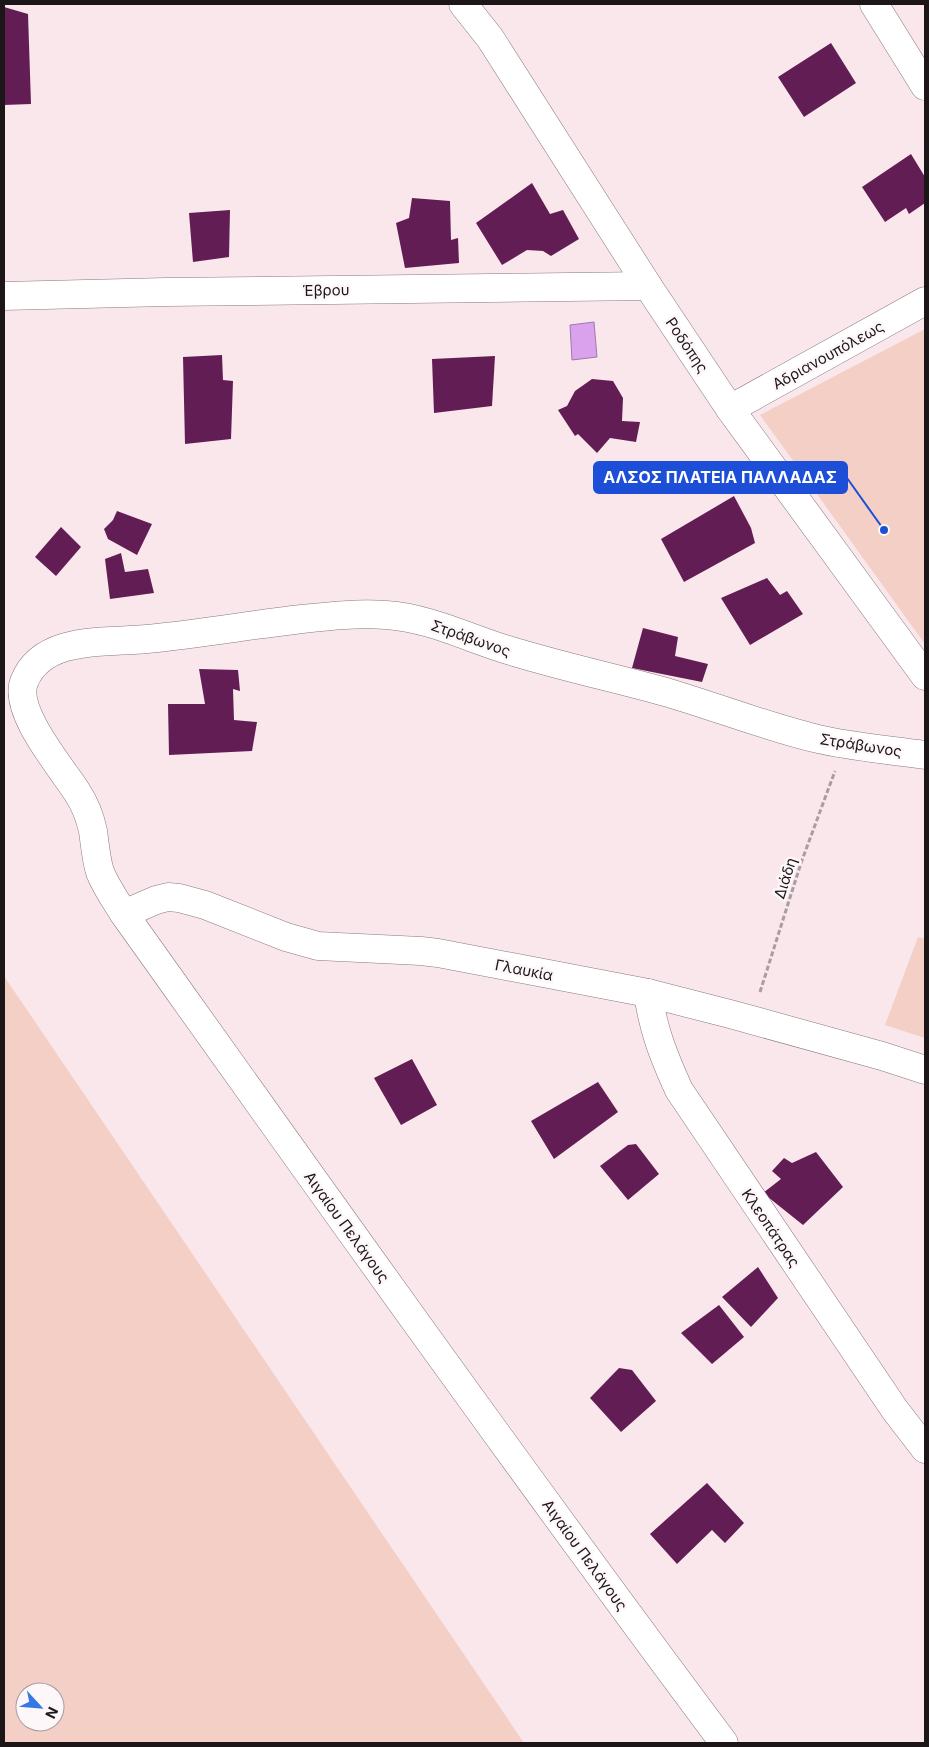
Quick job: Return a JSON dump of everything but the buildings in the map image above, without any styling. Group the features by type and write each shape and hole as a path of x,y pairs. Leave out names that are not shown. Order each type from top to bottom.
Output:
{"street":[{"name":"Ροδόπης","path":"463,4 490,38 648,286 730,409 925,676"},
{"path":"874,4 925,86"},
{"name":"Έβρου","path":"4,296 648,286"},
{"name":"Αδριανουπόλεως","path":"730,409 925,301"},
{"name":"Στράβωνος","path":"23,685 33,666 40,659 61,648 85,643 170,637 330,616 386,615 442,626 509,651 605,675 802,735 844,744 925,754"},
{"name":"Αιγαίου Πελάγους","path":"23,685 23,700 34,729 88,812 100,871 124,914 609,1589 724,1743"},
{"name":"Γλαυκία","path":"124,914 156,900 168,897 179,898 205,905 286,937 318,946 438,953 648,993 882,1056 925,1070"},
{"name":"Κλεοπάτρας","path":"648,993 656,1037 679,1090 895,1410 925,1448"}],"path":[{"name":"Διάδη","path":"751,1021 801,863 844,744"}],"shaded area":[{"path":"594,322 597,357 572,360 570,325"},
{"path":"925,329 925,644 760,415"},
{"path":"918,937 925,939 925,1038 885,1025"},
{"path":"4,976 524,1743 4,1743"}],"place":[{"name":"ΑΛΣΟΣ ΠΛΑΤΕΙΑ ΠΑΛΛΑΔΑΣ","path":"884,530"}]}
